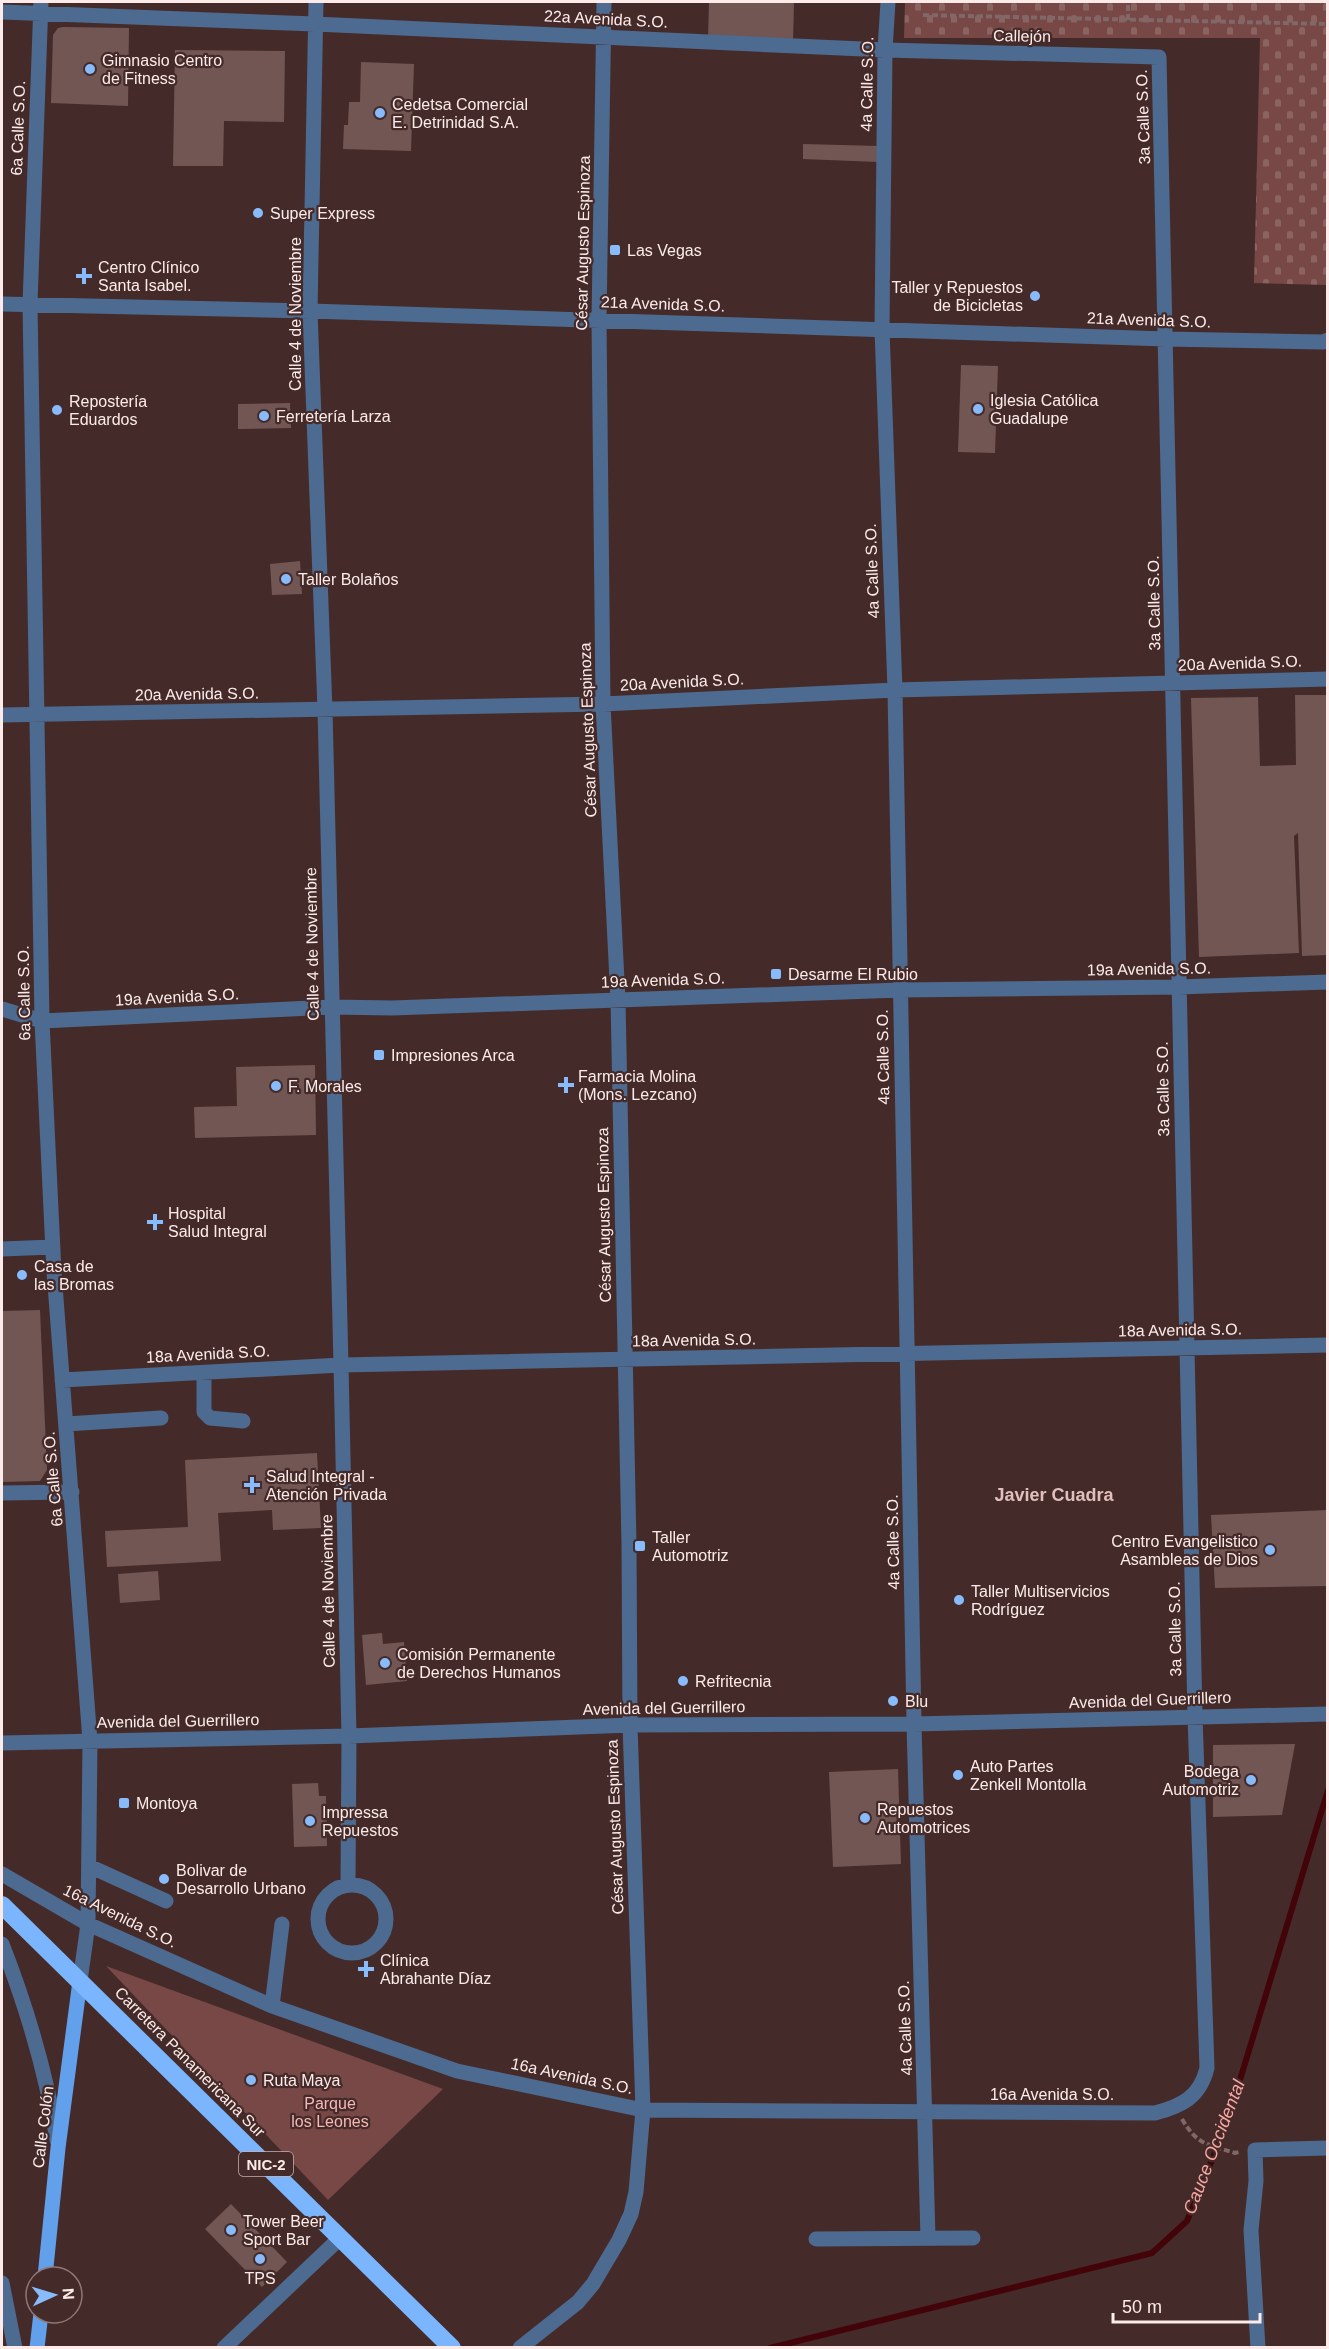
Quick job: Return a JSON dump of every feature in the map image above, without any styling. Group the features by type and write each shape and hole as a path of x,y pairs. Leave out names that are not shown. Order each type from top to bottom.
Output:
{"highway":[{"name":"Carretera Panamericana Sur","path":"2,1905 453,2348"}],"main road":[{"name":"Calle Colón","path":"46,2265 58,2148 80,1981"},
{"path":"37,2348 40,2325"}],"street":[{"name":"Calle 4 de Noviembre","path":"316,2 310,311 325,710 341,1365 349,1736 348,1885"},
{"name":"César Augusto Espinoza","path":"520,2348 578,2302 593,2284 619,2240 631,2214 636,2192 643,2110 630,1725 629,1545 618,1000 603,704 599,320 604,2"},
{"name":"4a Calle S.O.","path":"888,2 885,50 882,329 895,690 914,1724 928,2238"},
{"name":"22a Avenida S.O.","path":"2,12 40,7 315,24 885,50"},
{"name":"6a Calle S.O.","path":"40,7 30,304 42,1021 53,1247 90,1742 88,1924 80,1981"},
{"name":"Callejón","path":"885,50 1159,57"},
{"name":"3a Calle S.O.","path":"1159,57 1195,1716 1207,2067 1203,2084 1176,2108"},
{"name":"21a Avenida S.O.","path":"2,304 310,311 1166,339 1326,342"},
{"name":"20a Avenida S.O.","path":"2,715 603,704 895,690 1328,679"},
{"name":"19a Avenida S.O.","path":"2,1009 42,1021 332,1007 404,1008 900,990 1178,987 1328,982"},
{"path":"2,1249 53,1247"},
{"name":"18a Avenida S.O.","path":"62,1380 341,1365 1328,1345"},
{"path":"204,1373 204,1412 210,1418 243,1421"},
{"path":"66,1424 161,1418"},
{"path":"2,1493 72,1492"},
{"name":"Avenida del Guerrillero","path":"2,1743 349,1736 630,1725 914,1724 1328,1714"},
{"path":"89,1866 166,1900"},
{"name":"16a Avenida S.O.","path":"2,1874 88,1924 272,2006 458,2071 643,2110 1155,2113 1176,2108"},
{"path":"348,1885 370,1890 379,1897 387,1918 380,1940 372,1948 361,1953 339,1952 329,1946 318,1926 321,1904 337,1888 348,1885"},
{"path":"272,2006 282,1924"},
{"path":"2,1944 35,2037 52,2109 58,2148"},
{"path":"1258,2348 1251,2230 1256,2181 1255,2150 1328,2148"},
{"path":"224,2348 340,2238"},
{"path":"816,2239 973,2238"},
{"path":"2,2283 15,2348"}],"path":[{"path":"1128,2 1128,20"},
{"path":"923,15 1328,24"},
{"path":"1176,2108 1197,2141 1234,2153"}],"green space":[{"path":"905,2 1327,2 1327,285 1254,283 1260,38 904,38"},
{"name":"Parque los Leones","path":"106,1966 443,2089 328,2200"}],"building":[{"path":"709,2 794,2 793,42 708,39"},
{"name":"Gimnasio Centro de Fitness","path":"58,28 129,28 128,106 51,103 53,35"},
{"path":"175,50 285,51 284,122 224,121 223,166 173,166"},
{"name":"Cedetsa Comercial E. Detrinidad S.A.","path":"361,62 414,64 411,151 343,149 344,125 348,125 349,102 360,102"},
{"path":"803,144 879,146 878,162 803,159"},
{"name":"Iglesia Católica Guadalupe","path":"961,365 998,366 995,453 958,452"},
{"name":"Ferretería Larza","path":"290,403 291,428 238,429 238,404"},
{"name":"Taller Bolaños","path":"300,561 302,594 272,595 270,564"},
{"path":"1295,695 1328,695 1328,955 1302,956 1298,833 1294,836 1299,953 1199,957 1191,698 1258,697 1260,766 1296,765"},
{"name":"F. Morales","path":"315,1065 316,1135 195,1138 194,1107 237,1106 236,1067"},
{"path":"40,1310 47,1470 40,1481 2,1482 2,1311"},
{"name":"Salud Integral - Atención Privada","path":"317,1453 321,1528 273,1530 272,1510 218,1513 221,1561 107,1567 105,1531 188,1527 185,1460"},
{"name":"Centro Evangelistico Asambleas de Dios","path":"1328,1510 1328,1586 1215,1588 1211,1515"},
{"path":"158,1571 160,1600 120,1603 118,1574"},
{"name":"Comisión Permanente de Derechos Humanos","path":"382,1633 383,1644 404,1642 407,1681 366,1685 362,1635"},
{"name":"Bodega Automotriz","path":"1295,1744 1282,1815 1213,1817 1213,1745"},
{"name":"Repuestos Automotrices","path":"898,1769 901,1864 833,1867 829,1772"},
{"name":"Impressa Repuestos","path":"318,1783 319,1796 326,1796 327,1846 294,1847 292,1784"},
{"path":"231,2204 287,2262 262,2287 205,2229"}],"waterway":[{"name":"Cauce Occidental","path":"770,2348 1152,2253 1187,2221 1226,2126 1328,1790"}],"place":[{"name":"Gimnasio Centro de Fitness","path":"90,69"},
{"name":"Cedetsa Comercial E. Detrinidad S.A.","path":"380,113"},
{"name":"Super Express","path":"258,213"},
{"name":"Las Vegas","path":"615,250"},
{"name":"Centro Clínico Santa Isabel.","path":"84,276"},
{"name":"Taller y Repuestos de Bicicletas","path":"1035,296"},
{"name":"Iglesia Católica Guadalupe","path":"978,409"},
{"name":"Repostería Eduardos","path":"57,410"},
{"name":"Ferretería Larza","path":"264,416"},
{"name":"Taller Bolaños","path":"286,579"},
{"name":"Desarme El Rubio","path":"776,974"},
{"name":"Impresiones Arca","path":"379,1055"},
{"name":"Farmacia Molina (Mons. Lezcano)","path":"566,1085"},
{"name":"F. Morales","path":"276,1086"},
{"name":"Hospital Salud Integral","path":"155,1222"},
{"name":"Casa de las Bromas","path":"22,1275"},
{"name":"Salud Integral - Atención Privada","path":"252,1485"},
{"name":"Taller Automotriz","path":"640,1546"},
{"name":"Centro Evangelistico Asambleas de Dios","path":"1270,1550"},
{"name":"Taller Multiservicios Rodríguez","path":"959,1600"},
{"name":"Comisión Permanente de Derechos Humanos","path":"385,1663"},
{"name":"Refritecnia","path":"683,1681"},
{"name":"Blu","path":"893,1701"},
{"name":"Auto Partes Zenkell Montolla","path":"958,1775"},
{"name":"Bodega Automotriz","path":"1251,1780"},
{"name":"Montoya","path":"124,1803"},
{"name":"Repuestos Automotrices","path":"865,1818"},
{"name":"Impressa Repuestos","path":"310,1821"},
{"name":"Bolivar de Desarrollo Urbano","path":"164,1879"},
{"name":"Clínica Abrahante Díaz","path":"366,1969"},
{"name":"Ruta Maya","path":"251,2080"},
{"name":"Tower Beer Sport Bar","path":"231,2230"},
{"name":"TPS","path":"260,2259"}],"district":[{"name":"Javier Cuadra","path":"1054,1495"}]}
